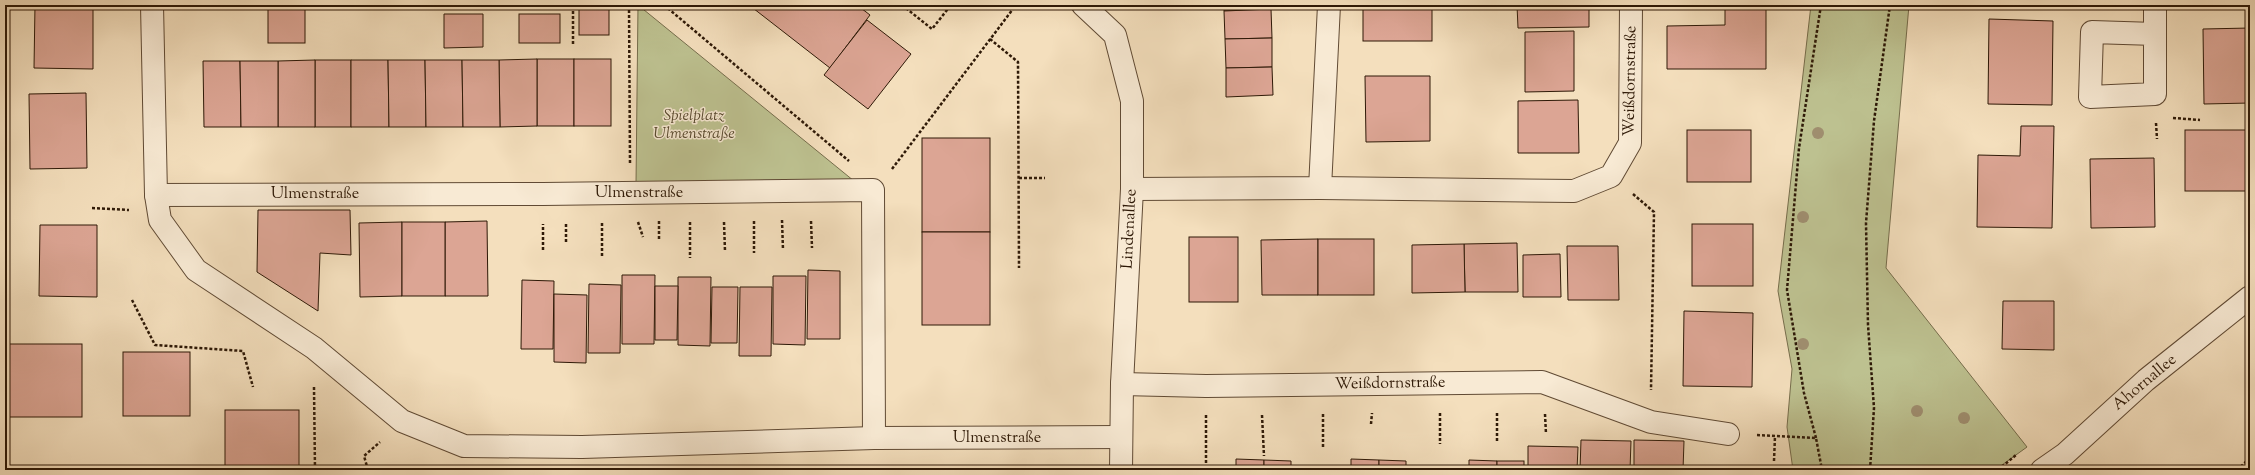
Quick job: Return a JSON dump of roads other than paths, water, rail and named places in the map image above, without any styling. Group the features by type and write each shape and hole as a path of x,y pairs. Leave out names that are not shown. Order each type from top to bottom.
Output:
{"street":[{"name":"Ulmenstraße","path":"152,5 157,203 160,220 196,270 314,348 402,421 464,446 582,447 874,438 1121,437"},
{"name":"Lindenallee","path":"1082,5 1115,35 1132,101 1132,189 1122,384 1121,470"},
{"path":"1132,189 1320,188 1329,5"},
{"name":"Weißdornstraße","path":"1320,188 1574,191 1611,176 1630,143 1631,5"},
{"path":"2155,5 2155,34"},
{"name":"Ulmenstraße","path":"157,203 630,193 873,190 874,438"},
{"name":"Ahornallee","path":"2042,470 2065,454 2146,380 2250,297"},
{"name":"Weißdornstraße","path":"1122,384 1206,386 1542,382 1652,422 1728,434"}],"park label":[{"name":"Spielplatz Ulmenstraße","path":"694,125"}]}
